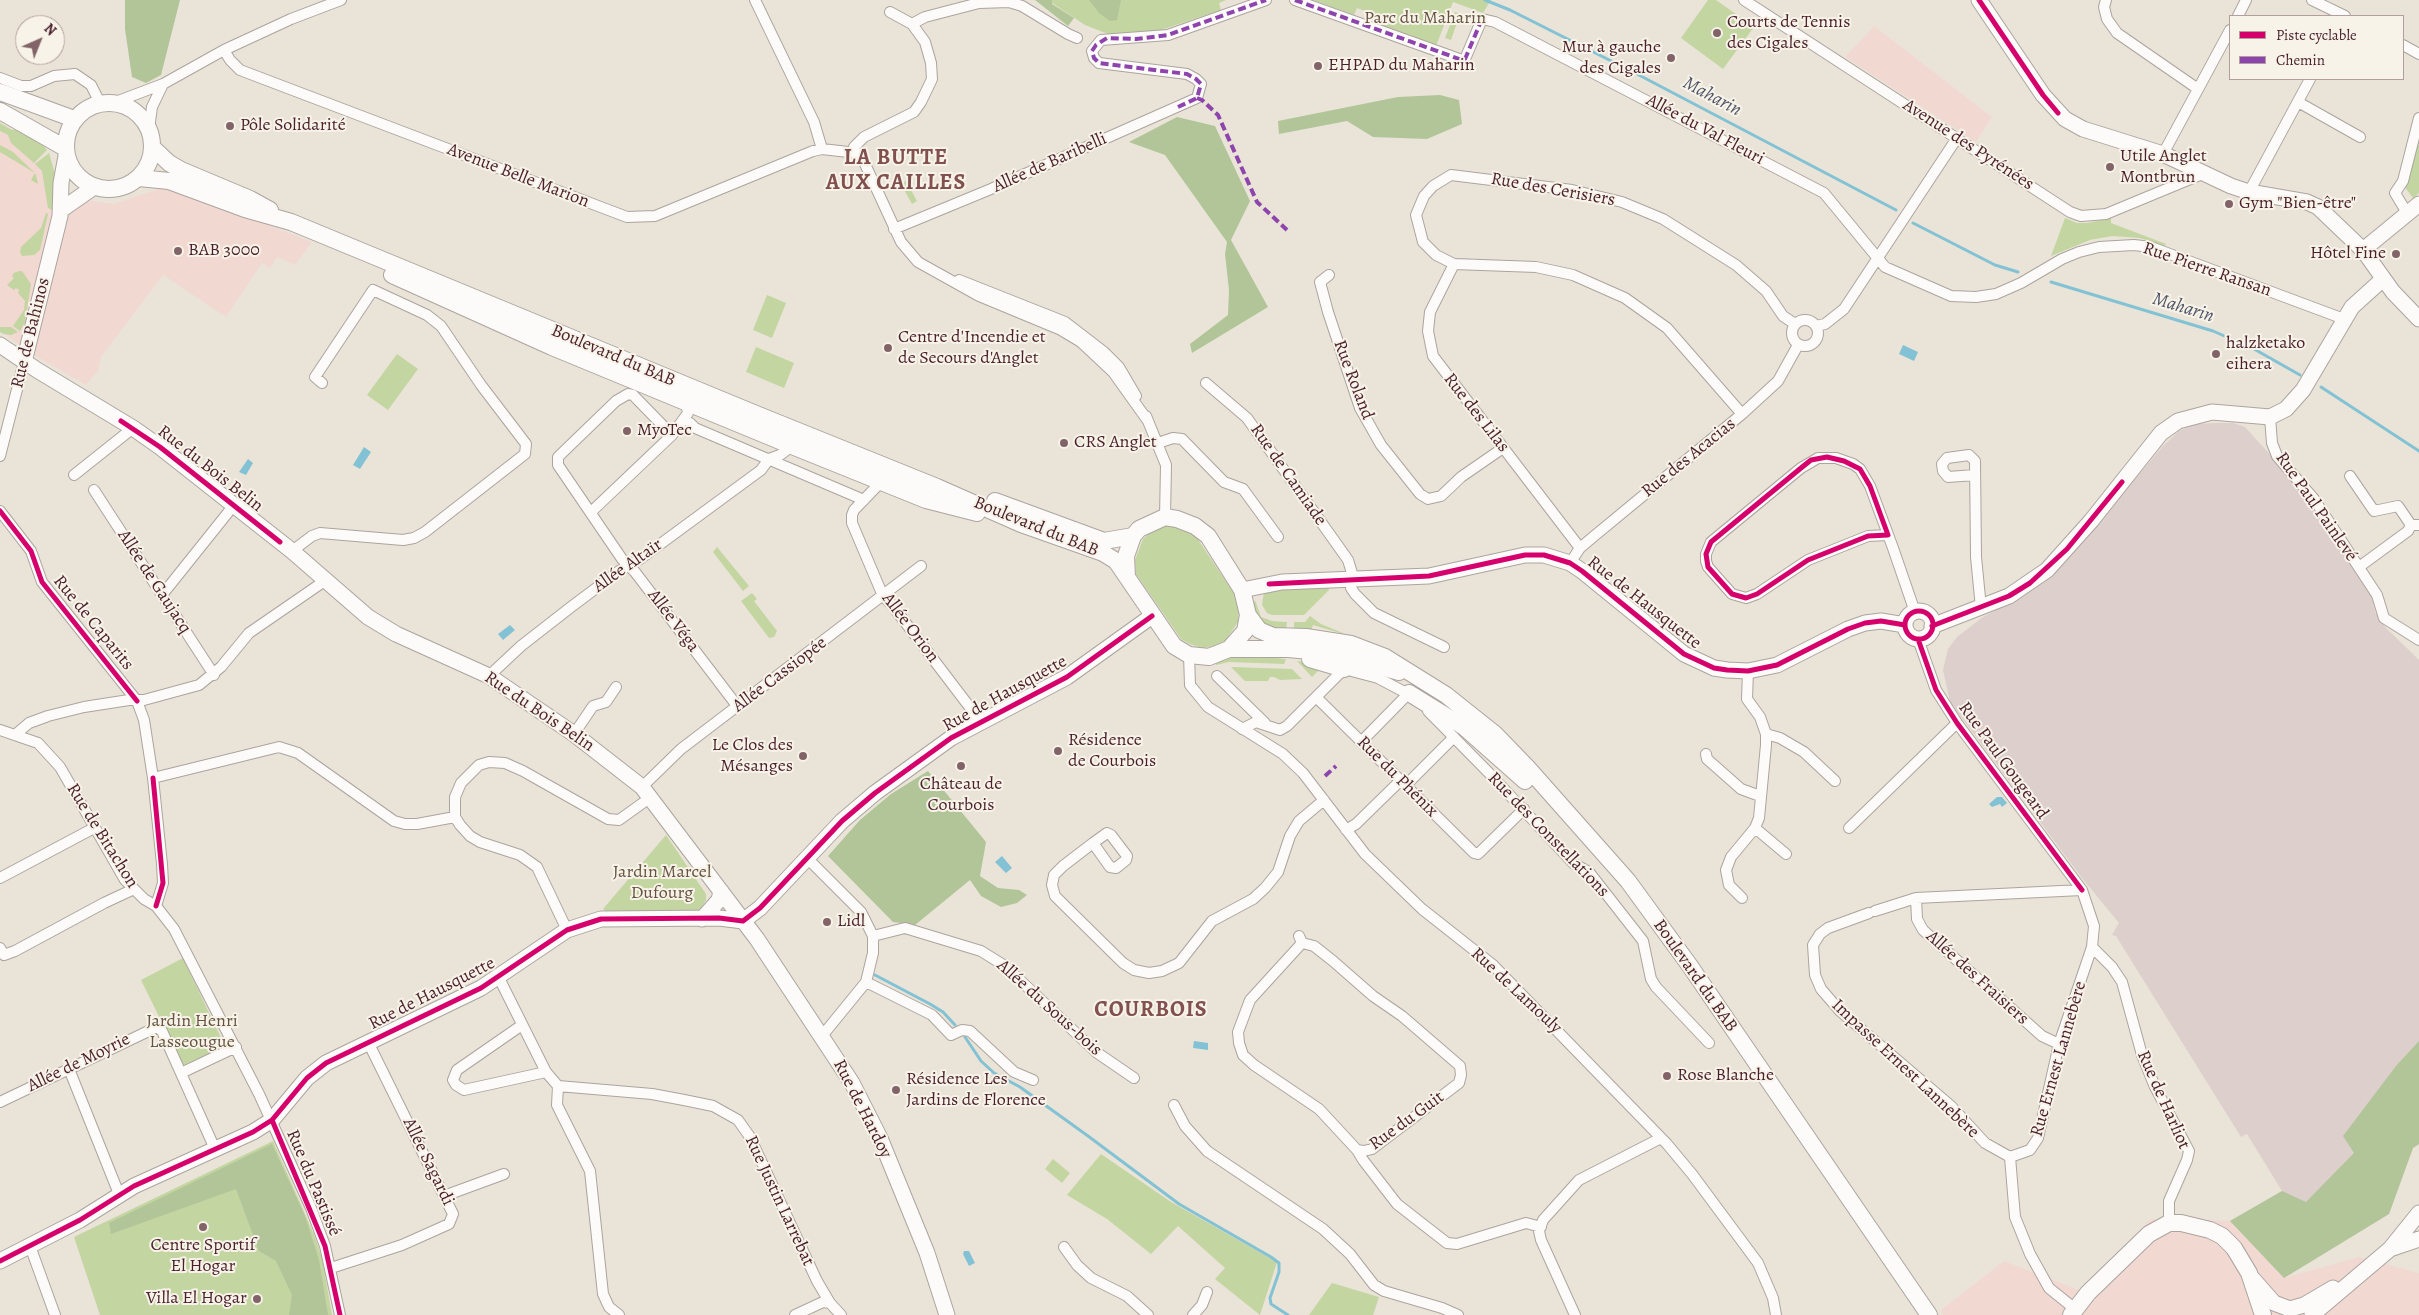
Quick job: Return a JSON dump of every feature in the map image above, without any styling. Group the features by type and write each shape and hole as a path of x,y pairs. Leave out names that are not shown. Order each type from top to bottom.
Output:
{"main road":[{"path":"0,92 74,119"},
{"path":"107,103 135,111 149,129 152,147 149,164 139,178 120,188 107,190 94,187 76,175 65,152 67,133 74,119 90,106 107,103"},
{"path":"0,111 65,152"},
{"name":"Boulevard du BAB","path":"152,147 168,163 250,199 291,222 937,487 1021,524 1103,553 1116,561 1127,577"},
{"name":"Boulevard du BAB","path":"139,178 170,181 245,209 291,222"},
{"path":"353,248 398,278 544,344 769,437 926,500 1021,524"},
{"name":"Boulevard du BAB","path":"937,487 972,492 1104,541 1132,536"},
{"path":"1165,517 1177,519 1195,526 1208,536 1242,590 1248,615 1246,631 1229,649 1209,657 1190,655 1174,646 1127,577 1126,556 1132,536 1139,529 1165,517"},
{"name":"Boulevard du BAB","path":"1248,615 1259,630 1273,636 1306,636 1351,644 1385,657 1446,695 1495,734 1527,767 1628,881 1690,966 1929,1315"},
{"path":"1275,648 1344,669"},
{"name":"Boulevard du BAB","path":"1229,649 1275,648 1332,653 1416,677"},
{"path":"1409,693 1440,710 1492,750 1523,778 1603,867 1628,881"},
{"path":"2073,1312 2088,1293 2150,1234 2169,1223 2196,1226 2222,1236 2234,1248 2249,1273 2263,1315"}],"street":[{"path":"0,78 21,86 31,86 54,76 75,74 91,85 107,103 163,84 224,50 291,19 341,0"},
{"path":"755,0 814,122 822,149 852,152 860,156 901,242 918,262 979,296 1061,330 1081,342 1113,372 1148,421 1166,464 1165,517"},
{"name":"Allée de Baribelli","path":"894,229 1197,98 1201,90 1200,84 1196,79 1187,74 1099,63 1094,58 1092,51 1096,45 1107,38 1136,39 1168,36 1266,0"},
{"name":"Allée du Val Fleuri","path":"1295,0 1462,60 1465,58 1482,19 1504,26 1824,193 1878,258"},
{"name":"Avenue des Pyrénées","path":"1744,0 2070,212 2081,216 2106,214 2205,173"},
{"path":"1979,0 2043,95 2065,119 2083,129 2163,154 2249,192 2307,202 2318,207 2363,250 2383,278 2419,319"},
{"path":"2106,0 2104,7 2107,19 2117,33 2198,89"},
{"path":"2238,15 2246,0"},
{"path":"2312,0 2342,15"},
{"path":"912,24 925,18 979,3 1009,2 1029,10 1077,38"},
{"path":"852,152 854,147 864,137 914,112 932,79 931,63 925,42 912,24 890,12"},
{"path":"2163,154 2229,32"},
{"path":"2404,46 2419,54"},
{"name":"Avenue Belle Marion","path":"224,50 230,60 240,70 627,217 655,216 822,149"},
{"path":"2249,192 2309,80"},
{"path":"149,129 152,107 163,84"},
{"path":"2298,102 2360,137"},
{"path":"2363,250 2413,209 2395,193 2403,181 2419,118"},
{"path":"1816,326 1824,324 1844,309 1957,138"},
{"name":"Rue de Bahinos","path":"0,456 61,210 65,152"},
{"name":"Rue des Cerisiers","path":"1454,264 1436,256 1423,242 1416,216 1424,196 1433,186 1451,175 1572,190 1622,202 1663,219 1695,237 1736,265 1766,291 1783,316 1795,324"},
{"path":"61,210 94,187"},
{"name":"Rue Pierre Ransan","path":"1878,258 1885,267 1940,292 1951,296 1976,297 1996,294 2013,287 2080,252 2117,246 2151,247 2344,319"},
{"path":"1454,264 1536,267 1573,275 1625,298 1667,328 1742,414"},
{"name":"Rue des Lilas","path":"1454,264 1430,312 1430,346 1432,356 1580,548"},
{"name":"Rue Roland","path":"1329,275 1320,282 1360,408 1381,446 1420,494 1428,499 1441,496 1461,477 1503,448"},
{"path":"1932,626 1927,615 1915,612 1908,617 1905,625 1907,633 1918,639 1926,636 1932,626 2009,596 2047,570 2085,528 2162,433 2178,421 2212,412 2270,417 2286,409 2303,390 2344,319 2363,294 2383,278"},
{"path":"292,551 312,536 320,533 403,540 414,538 426,532 525,454 526,444 481,385 441,326 427,314 373,290 315,377 322,383"},
{"path":"1809,320 1816,326 1818,335 1815,342 1807,347 1798,345 1792,335 1795,324 1809,320"},
{"name":"Rue du Bois Belin","path":"0,345 24,362 133,428 292,551 368,617 396,634 489,676 574,734 646,792 743,921"},
{"name":"Rue des Acacias","path":"1570,563 1580,548 1742,414 1778,381 1798,345"},
{"name":"Rue de Camiade","path":"1206,383 1248,418 1348,560 1352,578 1351,588 1374,613 1444,647"},
{"name":"Allée Véga","path":"672,435 633,395 628,394 618,399 558,457 558,465 629,566 738,707"},
{"path":"590,509 672,435 688,412 686,402"},
{"path":"672,435 679,433 690,423 711,412"},
{"name":"Rue Paul Painlevé","path":"2270,417 2272,443 2277,456 2314,499 2378,595 2384,618 2419,640"},
{"path":"690,423 696,428 864,500"},
{"path":"74,475 133,428"},
{"path":"769,437 770,460"},
{"path":"1158,443 1173,438 1182,439 1224,482 1243,489 1278,537"},
{"name":"Allée Altaïr","path":"489,676 521,646 619,570 629,566 761,470 770,460 792,446"},
{"path":"1888,535 1868,536 1808,560 1757,594 1746,598 1732,594 1708,567 1706,561 1708,548 1716,536 1801,468 1818,458 1844,461 1860,469 1870,486 1888,535 1915,612"},
{"path":"1975,475 1980,608"},
{"path":"2350,476 2374,511 2398,506 2415,525 2359,567"},
{"name":"Allée Orion","path":"881,482 852,515 852,523 883,596 981,722"},
{"name":"Allée de Gaujacq","path":"94,490 214,675"},
{"path":"162,596 234,505"},
{"name":"Rue de Caparits","path":"0,511 31,551 42,582 137,701 144,720 153,778 162,883 156,906"},
{"name":"Rue de Hausquette","path":"1242,590 1282,582 1429,576 1526,555 1544,555 1570,563 1684,654 1714,668 1748,671 1777,665 1848,629 1865,623 1886,622 1905,625"},
{"name":"Allée Cassiopée","path":"454,817 455,798 461,782 479,765 490,762 505,763 523,771 608,819 619,820 628,816 681,749 922,566"},
{"path":"16,734 29,723 48,716 84,707 129,700 137,701 199,685 214,675 249,633 326,580"},
{"name":"Rue de Hausquette","path":"0,1261 80,1220 119,1194 253,1132 272,1120 307,1078 326,1063 499,978 567,930 601,919 702,918 743,921 760,908 862,802 924,756 981,722 1067,677 1152,616"},
{"name":"Rue Paul Gougeard","path":"1918,639 1936,690 1957,723 2082,890"},
{"name":"Rue de Lamouly","path":"1190,655 1190,685 1208,707 1283,754 1315,786 1365,854 1422,909 1493,965 1519,989 1661,1138 1692,1174 1758,1264 1773,1298 1776,1315"},
{"path":"1217,676 1265,723 1273,729 1280,730 1344,669"},
{"name":"Rue des Constellations","path":"1344,669 1378,678 1409,693 1524,809 1573,863 1589,872 1639,935 1646,949 1653,983 1709,1043"},
{"path":"1742,898 1729,885 1726,870 1730,857 1755,828 1759,818 1766,734 1760,717 1747,699 1748,671"},
{"path":"574,734 593,706 606,702 616,687"},
{"path":"1361,742 1409,693"},
{"name":"Rue du Phénix","path":"1316,697 1474,853 1478,854 1524,809"},
{"path":"1242,729 1256,722 1265,723"},
{"path":"1849,828 1957,723"},
{"name":"Rue de Bitachon","path":"0,730 38,743 60,767 116,866 134,890 156,906 174,929 272,1120"},
{"path":"1766,734 1780,738 1804,752 1835,781"},
{"path":"1346,830 1356,824 1454,737"},
{"path":"153,778 279,747 298,753 394,821 405,824 417,824 454,817 470,836 480,842 520,855 537,866 567,930"},
{"path":"1706,754 1707,759 1741,789 1760,796"},
{"path":"1093,843 1054,875 1052,885 1055,896 1123,964 1134,970 1149,973 1162,971 1179,963 1212,921 1253,899 1265,888 1278,872 1290,836 1299,820 1324,800"},
{"path":"0,878 94,828"},
{"path":"1755,828 1786,854"},
{"path":"807,858 861,912 873,936 873,953 866,982 822,1036"},
{"path":"0,948 4,955 15,951 104,903 134,890"},
{"path":"1916,898 2082,890"},
{"name":"Rue Ernest Lannebère","path":"2010,1157 2030,1150 2038,1138 2059,1044 2092,947 2095,935 2093,920 2082,890"},
{"path":"702,918 718,900 721,892"},
{"name":"Impasse Ernest Lannebère","path":"1916,898 1828,928 1820,934 1813,945 1816,974 1821,989 1840,1011 1951,1106 1985,1143 2010,1157"},
{"name":"Allée des Fraisiers","path":"1916,898 1917,919 1923,930 2042,1036 2059,1044"},
{"name":"Rue de Hardoy","path":"743,921 852,1083 880,1138 928,1252 947,1315"},
{"name":"Allée du Sous-bois","path":"873,936 905,928 981,951 1005,966 1096,1052 1134,1078"},
{"name":"Rue du Guit","path":"1301,939 1314,946 1373,996 1402,1016 1460,1066 1462,1075 1459,1083 1372,1149 1357,1150 1319,1109 1254,1065 1244,1055 1239,1044 1238,1032 1250,1000 1301,939"},
{"name":"Rue de Harliot","path":"2092,947 2112,967 2122,982 2142,1055 2155,1086 2189,1151 2169,1201 2169,1223"},
{"path":"499,978 546,1072 558,1086 557,1104 590,1171 603,1294 609,1307 619,1315"},
{"path":"866,982 932,1015 951,1035 962,1030 970,1030 1014,1072 1033,1080"},
{"path":"522,1025 457,1070 453,1080 456,1085 464,1090 546,1072"},
{"name":"Allée de Moyrie","path":"0,1102 155,1027 159,1028 181,1073"},
{"name":"Allée Sagardi","path":"331,1268 402,1246 449,1224 453,1214 368,1042"},
{"path":"215,1149 181,1073 236,1047"},
{"path":"69,1069 119,1194"},
{"name":"Rue Justin Larrebat","path":"558,1086 652,1094 713,1106 738,1120 750,1137 817,1281 830,1303 841,1315"},
{"path":"1174,1105 1185,1126 1207,1151 1323,1229 1350,1254 1374,1285 1384,1291 1442,1308 1458,1315"},
{"name":"Rue du Pastissé","path":"272,1120 311,1208 331,1268 340,1315"},
{"path":"1575,1315 1541,1240 1539,1231 1543,1220 1579,1180 1661,1138"},
{"path":"1357,1150 1397,1204 1447,1243 1457,1244 1526,1223 1541,1227"},
{"path":"2010,1157 2015,1217 2030,1254 2049,1288 2073,1312"},
{"path":"444,1196 504,1174"},
{"path":"2312,1315 2322,1309 2366,1268 2390,1249 2419,1213"},
{"path":"2390,1249 2419,1238"},
{"path":"30,1246 55,1315"},
{"path":"1064,1247 1077,1265 1091,1278 1127,1296 1148,1315"},
{"path":"2249,1273 2264,1294 2274,1303 2290,1309 2304,1305 2366,1268"},
{"path":"1193,1315 1202,1305 1207,1292"},
{"path":"795,1315 823,1302 830,1303"}],"shaded area":[{"path":"1874,26 1992,117 1976,142 1845,57"},
{"path":"0,126 26,142 50,187 84,200 113,204 168,186 312,242 295,265 277,257 270,268 262,263 226,317 163,275 101,357 98,371 86,385 39,358 0,331"},
{"path":"2233,423 2245,427 2313,502 2372,597 2375,612 2386,628 2419,660 2419,1144 2413,1148 2389,1214 2284,1278 2230,1221 2282,1191 2247,1134 2241,1137 2116,936 2112,935 2119,923 2082,878 1950,702 1943,670 1948,649 1957,637 1983,617 2021,597 2056,572 2163,446 2179,431 2195,424"},
{"path":"2151,1219 2230,1221 2284,1278 2359,1257 2419,1273 2419,1315 1943,1315 1941,1310 2004,1261 2079,1290"}],"green space":[{"path":"125,0 180,0 161,75 146,83 132,77 125,29"},
{"path":"1035,0 1052,0 1052,4 1074,18 1068,26"},
{"path":"1052,0 1226,0 1219,3 1221,10 1155,32 1130,35 1108,34 1085,25 1052,3"},
{"path":"1089,0 1121,0 1117,20 1110,21 1099,13"},
{"name":"Parc du Maharin","path":"1313,0 1491,0 1483,13 1453,2 1436,46 1379,25 1381,17 1357,8 1354,15"},
{"name":"Courts de Tennis des Cigales","path":"1708,0 1716,0 1754,27 1723,69 1681,38"},
{"path":"1455,12 1460,14 1451,40 1445,38"},
{"path":"1440,95 1459,100 1462,124 1427,139 1373,137 1347,121 1279,134 1278,121 1398,97"},
{"path":"1177,117 1215,126 1250,201 1231,240 1268,307 1192,353 1190,344 1228,315 1229,290 1225,254 1227,242 1165,155 1129,142"},
{"path":"0,123 12,130 18,129 43,145 47,150 34,163 11,143 8,135 0,131"},
{"path":"2419,133 2419,193 2413,198 2404,186"},
{"path":"0,145 13,152 34,173 0,152"},
{"path":"49,153 55,174 55,201 52,210 48,208 42,171 35,164"},
{"path":"35,173 36,175 38,184 31,180"},
{"path":"906,181 917,201 912,204 901,184"},
{"path":"46,213 48,214 40,250 34,255 22,256 20,252 21,247 41,228"},
{"path":"2065,218 2077,223 2087,223 2111,218 2111,223 2166,244 2165,246 2140,238 2112,236 2090,240 2051,256"},
{"path":"22,271 31,284 25,322 20,331 13,326 24,310 25,301 18,293 19,290 16,288 14,290 7,285 14,278 12,276 14,273"},
{"path":"767,295 786,303 772,338 753,330"},
{"path":"0,327 11,327 18,332 11,335 4,334 0,332"},
{"path":"756,347 794,363 784,388 746,372"},
{"path":"397,354 418,369 388,410 367,395"},
{"path":"1165,526 1179,527 1197,538 1235,595 1239,607 1238,622 1225,641 1216,646 1202,648 1181,639 1136,574 1135,560 1143,539 1152,531"},
{"path":"717,547 749,586 743,591 713,552"},
{"path":"1328,585 1329,590 1304,615 1272,615 1267,613 1262,605 1264,592"},
{"path":"752,593 757,599 754,601 777,631 774,637 769,638 741,601"},
{"path":"1255,600 1261,617 1272,621 1287,622 1286,629 1278,630 1260,624 1253,606"},
{"path":"1310,616 1321,624 1350,636 1313,625 1311,631 1294,629 1294,622 1305,622"},
{"path":"1240,654 1286,659 1284,664 1229,662 1216,665 1214,661"},
{"path":"1297,661 1316,664 1322,667 1312,677"},
{"path":"1231,667 1292,669 1302,679 1280,680 1270,677 1268,681 1245,681"},
{"path":"928,771 986,842 980,876 998,888 1019,890 1027,895 1017,903 1001,907 981,896 970,880 915,925 893,922 828,856 860,820 891,794"},
{"name":"Jardin Marcel Dufourg","path":"666,835 706,894 706,900 699,911 606,911 603,909"},
{"name":"Jardin Henri Lasseougue","path":"183,958 222,1040 215,1043 218,1050 183,1065 141,980"},
{"path":"2419,1041 2419,1144 2413,1148 2389,1214 2284,1278 2230,1221 2282,1191 2306,1202 2354,1153 2343,1136 2396,1066"},
{"name":"Centre Sportif El Hogar","path":"273,1141 315,1237 322,1258 332,1315 100,1315 74,1237"},
{"path":"272,1144 305,1216 319,1260 328,1315 289,1315 292,1295 276,1261 259,1251 236,1189 111,1234 109,1223"},
{"path":"1101,1154 1171,1202 1277,1262 1260,1315 1215,1279 1225,1268 1178,1226 1151,1254 1107,1219 1067,1195"},
{"path":"1053,1159 1070,1173 1062,1183 1045,1169"},
{"path":"1332,1283 1379,1297 1373,1315 1309,1315"}],"water":[{"path":"1903,345 1918,352 1914,361 1899,354"},
{"path":"364,447 371,452 360,469 353,465"},
{"path":"248,459 253,463 246,475 239,472"},
{"path":"510,625 515,630 503,640 498,634"},
{"path":"1997,797 2002,797 2007,803 2002,807 2000,804 1992,807 1989,804"},
{"path":"1002,856 1012,868 1006,873 995,862"},
{"path":"1194,1041 1208,1043 1208,1050 1193,1048"},
{"path":"964,1251 969,1251 975,1263 969,1266 963,1254"}],"waterway":[{"name":"Maharin","path":"1485,0 1510,10 1637,74 1896,210"},
{"name":"Maharin","path":"1913,223 1995,265 2018,272"},
{"name":"Maharin","path":"2051,282 2213,331 2254,349 2300,375"},
{"name":"Maharin","path":"2321,387 2419,451"},
{"path":"875,975 943,1012 955,1025"},
{"path":"965,1037 981,1061 994,1073 1020,1087 1179,1204 1279,1263 1279,1272 1270,1298 1271,1304 1288,1315"}],"marked path":[{"path":"1178,107 1197,98 1201,84 1196,79 1187,74 1099,63 1094,58 1092,51 1096,45 1107,38 1136,39 1168,35 1266,0"},
{"path":"1295,0 1462,60 1465,59 1482,19"},
{"path":"1197,98 1202,100 1218,115 1257,202 1287,230"},
{"path":"1325,776 1336,766"}],"cycle path":[{"path":"1979,0 2043,95 2058,113"},
{"path":"121,421 160,447 280,542"},
{"path":"1827,457 1844,461 1860,469 1870,486 1888,535 1868,536 1808,560 1757,594 1746,598 1732,594 1708,567 1706,554 1711,542 1811,460 1827,457"},
{"path":"1932,626 2009,596 2030,583 2067,549 2122,482"},
{"path":"0,511 31,551 42,582 137,701"},
{"path":"1269,584 1429,576 1525,555 1544,555 1570,563 1582,571 1684,654 1714,668 1727,670 1748,671 1777,665 1848,629 1865,623 1881,621 1905,625"},
{"path":"1919,611 1929,615 1933,625 1929,635 1919,639 1909,635 1905,625 1909,615 1919,611"},
{"path":"0,1261 80,1220 134,1186 253,1132 272,1120 307,1078 326,1063 481,988 567,930 601,919 719,918 743,921 760,908 842,821 875,793 951,738 1067,677 1152,616"},
{"path":"1918,639 1936,690 1957,723 2082,890"},
{"path":"153,778 163,883 156,906"},
{"path":"272,1120 325,1246 340,1315"}],"place":[{"name":"Courts de Tennis des Cigales","path":"1717,33"},
{"name":"Mur à gauche des Cigales","path":"1671,58"},
{"name":"EHPAD du Maharin","path":"1318,66"},
{"name":"Pôle Solidarité","path":"230,126"},
{"name":"Utile Anglet Montbrun","path":"2110,167"},
{"name":"Gym \"Bien-être\"","path":"2229,204"},
{"name":"BAB 3000","path":"178,251"},
{"name":"Hôtel Fine","path":"2396,254"},
{"name":"Centre d'Incendie et de Secours d'Anglet","path":"888,348"},
{"name":"halzketako eihera","path":"2216,354"},
{"name":"MyoTec","path":"627,431"},
{"name":"CRS Anglet","path":"1064,443"},
{"name":"Résidence de Courbois","path":"1058,751"},
{"name":"Le Clos des Mésanges","path":"803,756"},
{"name":"Château de Courbois","path":"961,766"},
{"name":"Lidl","path":"827,922"},
{"name":"Rose Blanche","path":"1667,1076"},
{"name":"Résidence Les Jardins de Florence","path":"896,1090"},
{"name":"Centre Sportif El Hogar","path":"203,1227"},
{"name":"Villa El Hogar","path":"257,1299"}],"district":[{"name":"LA BUTTE AUX CAILLES","path":"896,172"},
{"name":"COURBOIS","path":"1151,1011"}]}
